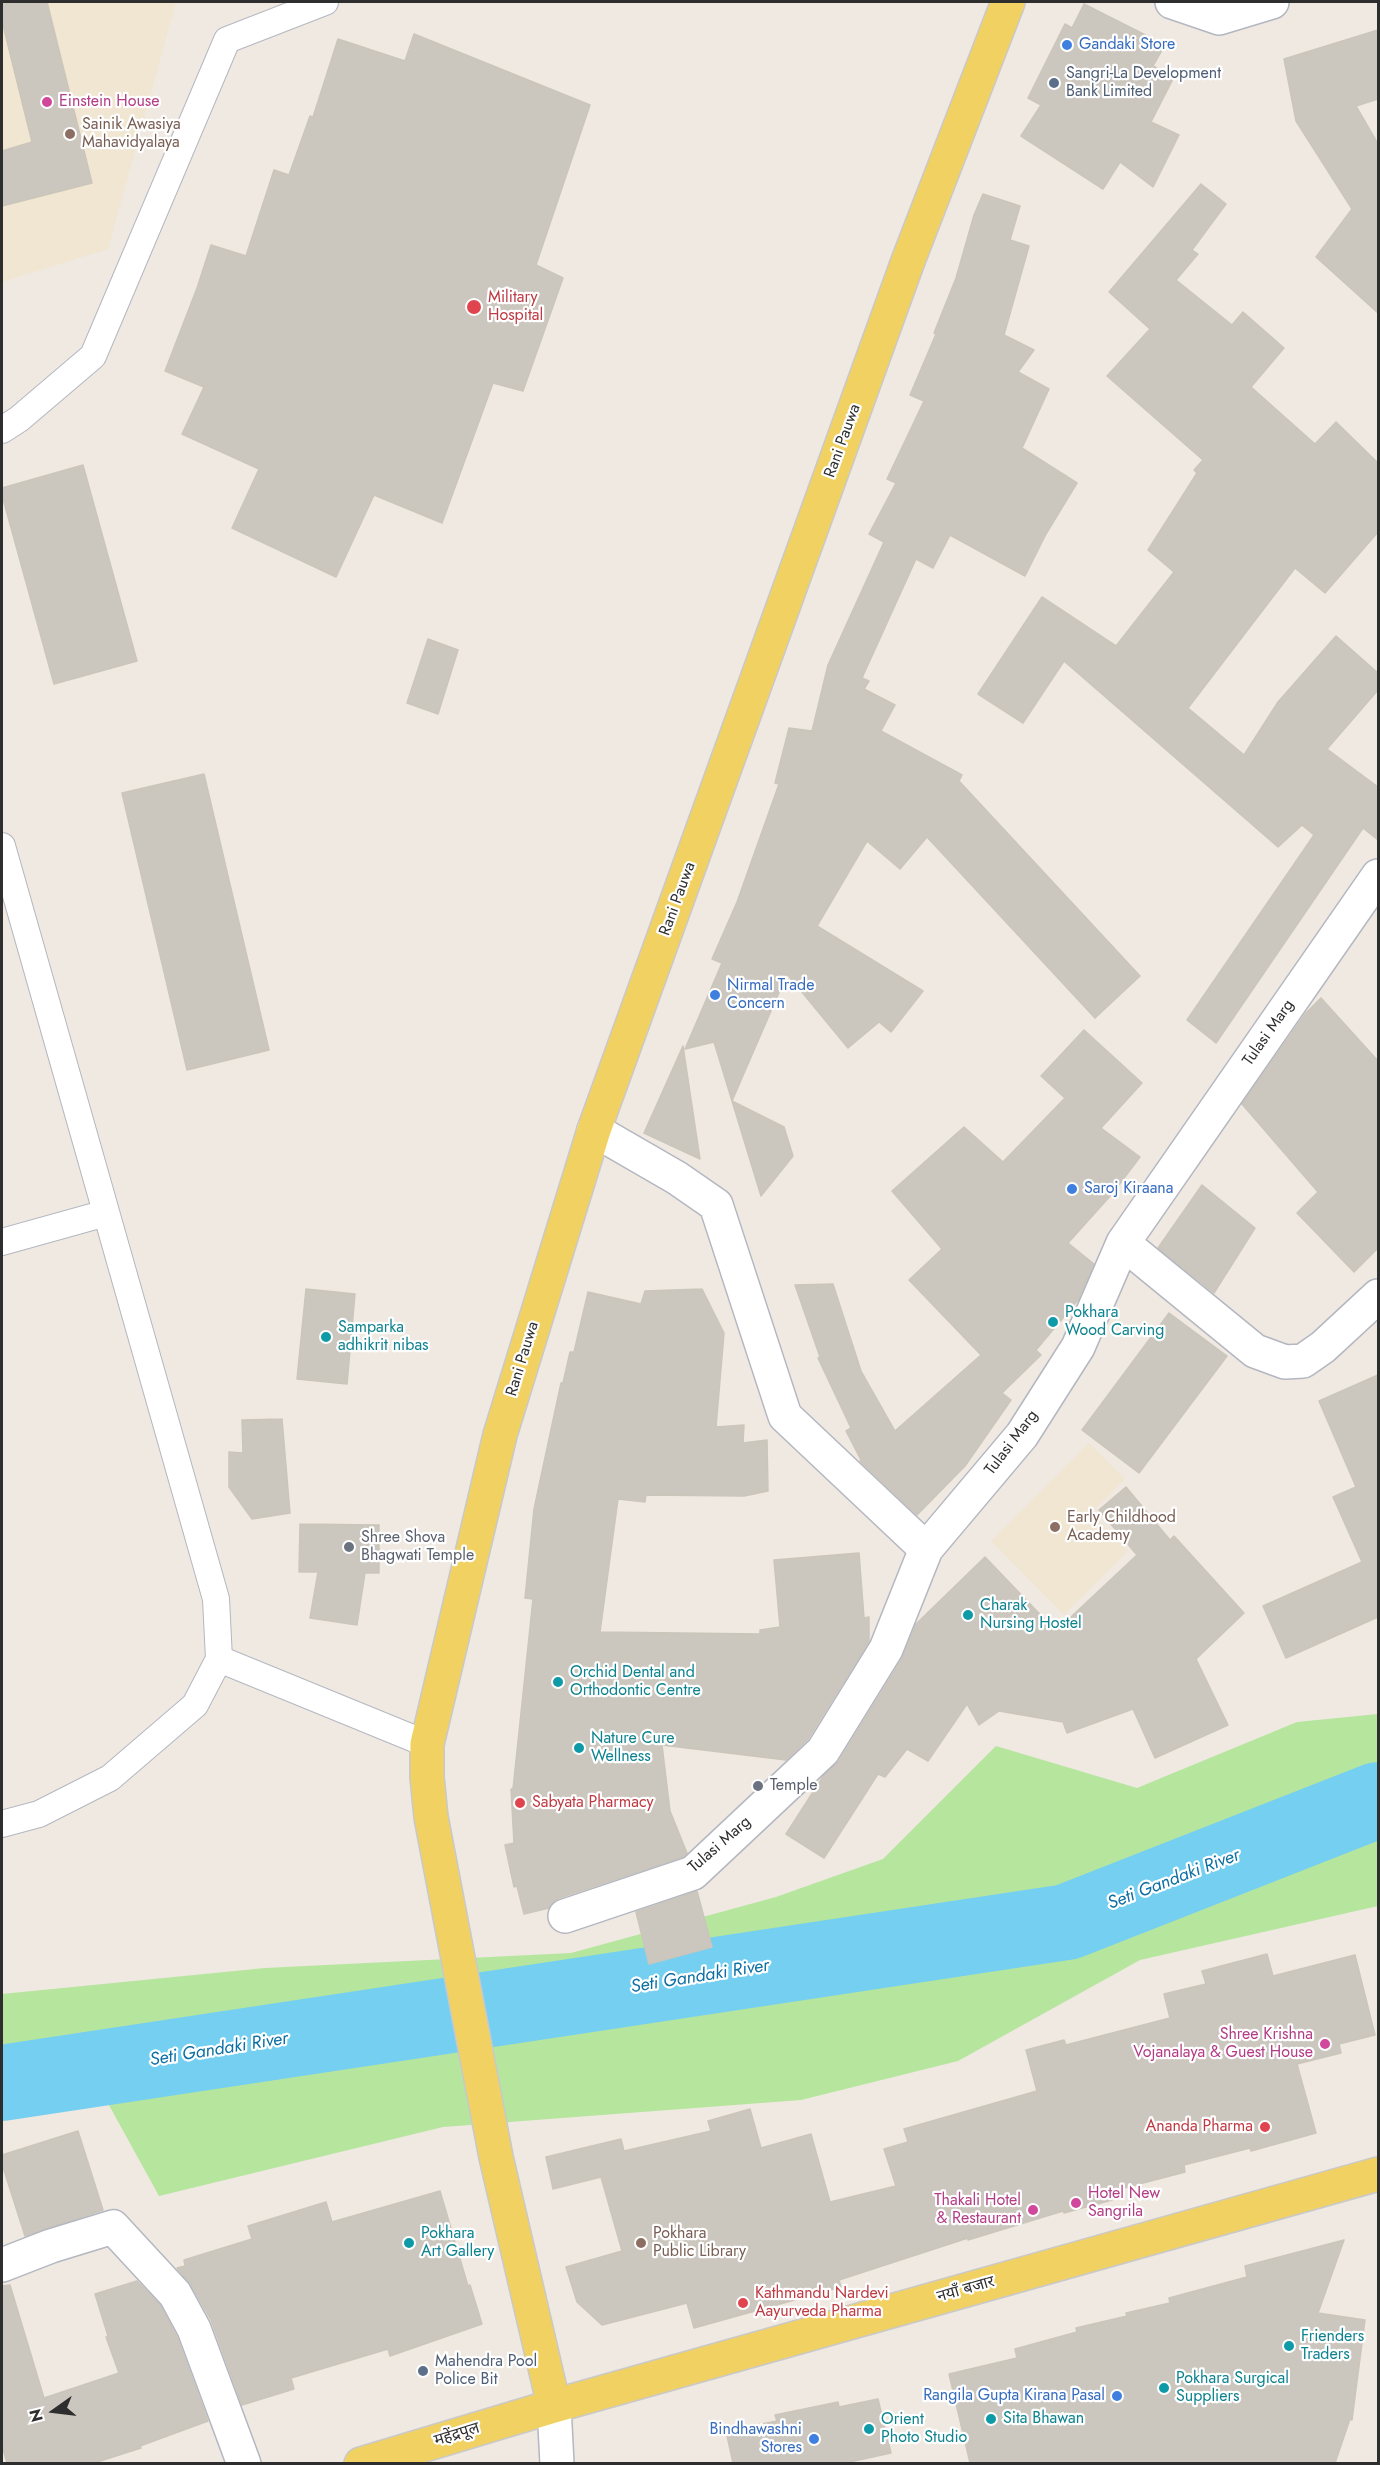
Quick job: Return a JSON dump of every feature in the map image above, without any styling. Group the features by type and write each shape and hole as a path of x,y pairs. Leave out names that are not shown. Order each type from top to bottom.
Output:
{"main road":[{"name":"Rani Pauwa","path":"554,2406 496,2157 431,1817 427,1777 427,1744 500,1435 594,1130 908,261 1008,2"},
{"name":"नयाँ बजार","path":"554,2406 1378,2174"},
{"name":"महेंद्रपूल","path":"361,2463 554,2406"}],"street":[{"path":"1172,2 1219,18 1272,2"},
{"name":"Tulasi Marg","path":"565,1916 693,1873 823,1751 886,1649 926,1549 1022,1435 1078,1347 1123,1243 1378,876"},
{"path":"594,1130 677,1178 716,1205 785,1416 926,1549"},
{"path":"1123,1243 1255,1351 1285,1362 1303,1361 1323,1347 1378,1296"},
{"path":"2,2265 51,2246 113,2227 175,2294 194,2329 244,2463"},
{"path":"554,2406 557,2463"}],"lane":[{"path":"2,430 19,419 93,356 227,40 326,2"},
{"path":"2,846 216,1599 219,1659 195,1705 110,1778 39,1814 2,1824"},
{"path":"2,1242 106,1213"},
{"path":"219,1659 427,1744"}],"shaded area":[{"name":"Sainik Awasiya Mahavidyalaya","path":"2,2 176,2 108,249 2,282"},
{"name":"Early Childhood Academy","path":"1089,1443 1125,1479 1091,1513 1128,1551 1064,1615 991,1541"}],"green space":[{"path":"1378,1714 1378,1906 1140,1960 958,2061 801,2100 443,2127 159,2196 99,2087 2,2120 2,1994 265,1968 571,1953 776,1897 883,1859 996,1746 1137,1788 1297,1722"}],"building":[{"name":"Einstein House","path":"2,2 47,2 92,183 2,206 2,151 32,142 2,21"},
{"path":"1084,4 1165,45 1153,66 1174,77 1151,122 1179,135 1153,187 1120,162 1103,189 1021,136 1041,105 1028,98 1065,24 1072,28"},
{"path":"1378,30 1378,99 1356,106 1378,144 1378,313 1316,257 1352,209 1296,121 1284,59"},
{"path":"414,34 590,105 536,265 563,278 523,391 493,383 442,523 374,495 336,577 232,528 259,469 182,434 204,387 165,371 211,245 246,256 274,170 289,175 310,116 313,117 338,39 405,61"},
{"path":"1201,184 1226,204 1192,250 1198,254 1176,280 1232,325 1243,312 1284,348 1251,387 1315,444 1336,422 1378,463 1378,532 1325,593 1295,568 1188,708 1244,755 1278,702 1336,636 1378,673 1378,690 1327,749 1378,787 1378,840 1363,828 1216,1043 1187,1020 1314,835 1302,825 1278,847 1064,661 1023,723 978,694 1042,597 1116,646 1174,572 1148,550 1197,473 1194,470 1203,460 1107,376 1150,329 1109,292"},
{"path":"983,194 1020,206 1010,240 1029,246 1004,335 1034,350 1018,372 1049,389 1022,448 1077,483 1046,534 1025,576 950,535 933,568 916,559 862,678 869,681 864,689 895,705 881,731 962,775 959,781 1140,976 1095,1018 927,837 900,869 867,841 817,926 923,991 891,1032 879,1022 848,1048 787,974 732,1101 714,1042 685,1049 722,963 712,959 737,902 779,784 775,783 789,728 812,731 828,665 884,542 869,534 896,483 887,479 924,401 910,395 936,334 934,333 956,278 974,215"},
{"path":"83,465 137,661 54,684 2,488"},
{"path":"428,639 458,650 438,714 407,703"},
{"path":"204,774 269,1050 187,1070 122,793"},
{"path":"1321,998 1378,1061 1378,1248 1354,1272 1297,1213 1318,1192 1242,1104 1306,1013"},
{"path":"1084,1030 1142,1083 1101,1128 1140,1157 1112,1194 1068,1243 1094,1264 1078,1300 1036,1350 1041,1355 1002,1393 1011,1400 965,1466 917,1515 860,1461 846,1431 851,1428 818,1358 820,1357 795,1285 833,1284 861,1371 895,1431 981,1355 909,1280 942,1249 892,1191 964,1127 1003,1162 1065,1098 1041,1076"},
{"path":"683,1046 700,1159 644,1133"},
{"path":"732,1101 784,1127 793,1156 761,1196"},
{"path":"1202,1185 1255,1228 1214,1293 1158,1248"},
{"name":"Samparka adhikrit nibas","path":"306,1289 355,1294 347,1384 297,1379"},
{"path":"702,1289 724,1333 716,1427 744,1425 743,1443 767,1440 768,1491 744,1496 646,1495 645,1502 618,1499 600,1632 760,1634 760,1630 780,1627 774,1560 859,1553 864,1618 869,1617 869,1641 808,1739 786,1760 662,1745 670,1811 687,1853 683,1857 559,1898 549,1908 524,1914 517,1886 514,1887 505,1845 514,1843 511,1789 513,1789 533,1599 525,1598 534,1509 561,1383 563,1383 570,1352 574,1352 588,1292 641,1304 645,1291"},
{"path":"1169,1313 1227,1356 1139,1473 1082,1430"},
{"path":"1378,1375 1378,1617 1286,1658 1263,1606 1362,1562 1333,1497 1356,1487 1319,1401"},
{"path":"282,1419 290,1513 252,1519 229,1487 229,1452 243,1453 242,1420"},
{"path":"1126,1487 1170,1540 1174,1536 1244,1613 1196,1659 1228,1725 1155,1758 1133,1709 1067,1733 1063,1722 999,1711 979,1725 967,1704 928,1761 907,1749 885,1777 878,1774 824,1858 786,1834 824,1775 839,1761 902,1659 916,1624 985,1557 1056,1631 1137,1555 1099,1510"},
{"path":"300,1524 379,1525 379,1573 365,1573 357,1625 310,1618 318,1572 299,1572"},
{"path":"697,1891 712,1947 649,1964 636,1912"},
{"path":"1267,1954 1273,1976 1355,1955 1375,2035 1339,2044 1341,2053 1297,2064 1316,2133 1251,2151 1250,2148 1184,2165 1185,2172 1109,2192 1112,2200 1064,2213 1063,2211 968,2240 968,2238 839,2280 841,2287 694,2328 687,2303 602,2325 577,2302 566,2267 622,2251 601,2177 553,2189 546,2157 621,2139 624,2151 711,2131 708,2121 750,2109 761,2148 811,2134 830,2202 896,2186 884,2149 908,2142 904,2129 1037,2091 1026,2050 1064,2040 1066,2045 1170,2018 1164,1994 1206,1984 1202,1971"},
{"path":"78,2131 103,2210 25,2236 2,2164 2,2155"},
{"path":"440,2191 468,2286 470,2285 482,2324 390,2356 388,2349 291,2378 294,2389 242,2405 211,2320 191,2285 177,2268 185,2266 184,2260 252,2239 248,2226 326,2202 332,2222"},
{"path":"1344,2240 1318,2313 1365,2320 1352,2420 1350,2419 1335,2463 970,2463 949,2374 1017,2358 1015,2349 1077,2332 1076,2328 1127,2316 1126,2313 1170,2303 1169,2298 1247,2277 1245,2266"},
{"path":"137,2281 160,2305 177,2337 208,2421 140,2446 141,2448 94,2463 7,2463 2,2446 2,2286 10,2285 44,2398 119,2373 106,2337 108,2336 95,2294"},
{"path":"878,2399 891,2453 845,2463 733,2463 726,2431 777,2421 775,2415 838,2402 839,2407"}],"waterway":[{"name":"Seti Gandaki River","path":"2,2083 1067,1922 1378,1800"}],"place":[{"name":"Gandaki Store","path":"1067,45"},
{"name":"Sangri-La Development Bank Limited","path":"1054,83"},
{"name":"Einstein House","path":"47,102"},
{"name":"Sainik Awasiya Mahavidyalaya","path":"70,134"},
{"name":"Military Hospital","path":"474,307"},
{"name":"Nirmal Trade Concern","path":"715,995"},
{"name":"Saroj Kiraana","path":"1072,1189"},
{"name":"Pokhara Wood Carving","path":"1053,1322"},
{"name":"Samparka adhikrit nibas","path":"326,1337"},
{"name":"Early Childhood Academy","path":"1055,1527"},
{"name":"Shree Shova Bhagwati Temple","path":"349,1547"},
{"name":"Charak Nursing Hostel","path":"968,1615"},
{"name":"Orchid Dental and Orthodontic Centre","path":"558,1682"},
{"name":"Nature Cure Wellness","path":"579,1748"},
{"name":"Temple","path":"758,1786"},
{"name":"Sabyata Pharmacy","path":"520,1803"},
{"name":"Shree Krishna Vojanalaya & Guest House","path":"1325,2044"},
{"name":"Ananda Pharma","path":"1265,2127"},
{"name":"Hotel New Sangrila","path":"1076,2203"},
{"name":"Thakali Hotel & Restaurant","path":"1033,2210"},
{"name":"Pokhara Art Gallery","path":"409,2243"},
{"name":"Pokhara Public Library","path":"641,2243"},
{"name":"Kathmandu Nardevi Aayurveda Pharma","path":"743,2303"},
{"name":"Frienders Traders","path":"1289,2346"},
{"name":"Mahendra Pool Police Bit","path":"423,2371"},
{"name":"Pokhara Surgical Suppliers","path":"1164,2388"},
{"name":"Rangila Gupta Kirana Pasal","path":"1117,2396"},
{"name":"Sita Bhawan","path":"991,2419"},
{"name":"Orient Photo Studio","path":"869,2429"},
{"name":"Bindhawashni Stores","path":"814,2439"}]}
